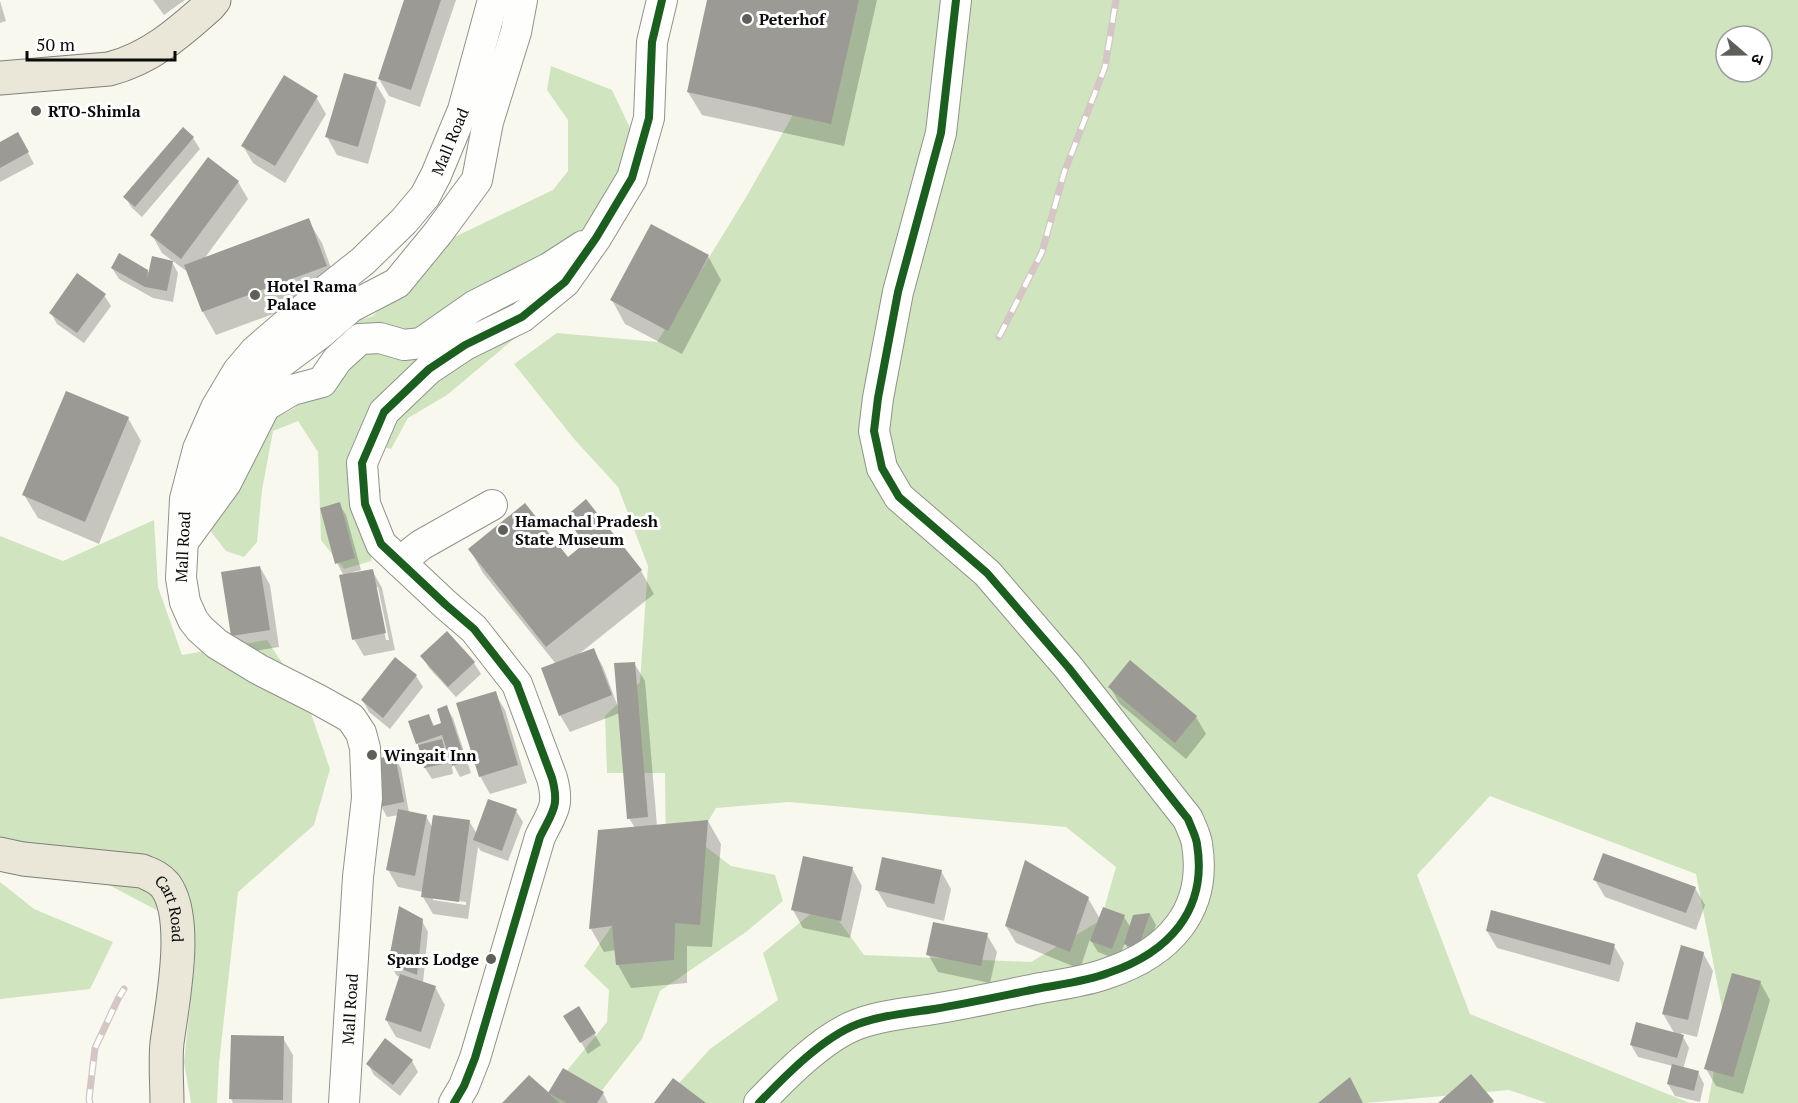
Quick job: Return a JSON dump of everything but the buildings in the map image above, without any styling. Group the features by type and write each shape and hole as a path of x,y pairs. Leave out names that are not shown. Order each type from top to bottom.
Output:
{"main road":[{"path":"0,78 109,69 126,65 173,37 214,0"},
{"name":"Cart Road","path":"0,854 23,860 142,871 156,876 166,886 171,896 178,935 178,967 167,1046 167,1103"}],"street":[{"name":"Mall Road","path":"344,1103 358,877 367,798 365,748 362,733 351,718 258,669 217,644 193,620 185,602 181,578 184,499 198,449 216,408 238,371 255,351 363,261 404,221 425,196 463,110 493,0"},
{"path":"184,499 270,371 321,333 351,307 397,283 477,180 488,123 516,32 522,0"},
{"path":"454,1103 464,1086 475,1058 540,837 554,807 556,794 517,684 474,628 381,544 365,504 362,463 384,412 429,369 465,345 522,317 565,282 596,238 632,178 649,118 652,42 663,0"},
{"path":"759,1103 814,1051 855,1025 875,1019 1068,983 1107,974 1139,960 1170,938 1186,918 1195,894 1199,869 1197,843 1188,819 1068,668 987,573 899,497 882,468 874,431 878,398 898,292 941,133 956,0"},
{"path":"183,542 226,483 265,406 292,390 322,382 337,360 360,339 380,338 404,345 421,343 474,306 549,268 596,238"},
{"path":"400,562 421,545 492,505"}],"green space":[{"path":"806,0 1798,0 1798,1103 1708,1103 1724,1018 1696,874 1490,796 1417,875 1470,1014 1690,1103 1547,1103 1509,1090 1366,1103 661,1103 710,1049 778,1000 763,953 825,902 864,955 1031,962 1101,920 1116,867 1066,827 789,802 716,808 697,840 731,866 775,875 783,901 746,932 660,991 642,1039 592,1103 553,1103 547,1095 607,1022 609,990 584,966 614,923 666,868 665,773 607,773 605,716 640,682 648,566 618,487 575,440 514,364 557,333 657,342 745,199 813,80"},
{"path":"551,66 612,90 630,128 634,201 521,333 447,395 408,418 391,449 355,439 350,450 381,490 371,561 344,569 321,540 318,452 298,421 273,431 262,490 257,542 244,557 226,551 209,529 236,438 295,408 319,366 350,323 373,316 444,242 553,190 568,171 568,120 547,90"},
{"path":"154,520 158,587 182,655 267,640 306,699 330,769 314,825 238,892 219,1064 217,1103 191,1103 184,1062 195,960 183,924 107,884 41,877 0,843 0,536 63,561"},
{"path":"0,882 34,909 113,942 90,989 0,999"}],"railway":[{"path":"999,337 1042,252 1064,173 1105,67 1116,0"},
{"path":"90,1103 95,1048 124,989"}],"cycle path":[{"path":"454,1103 464,1086 475,1058 540,837 554,809 554,788 517,684 474,629 381,544 365,504 362,463 384,412 429,369 465,345 522,317 565,282 596,238 632,178 649,118 652,42 662,0"},
{"path":"759,1103 818,1048 831,1038 858,1024 886,1016 947,1007 1083,980 1130,964 1149,954 1179,926 1196,890 1199,868 1197,844 1188,819 1068,667 987,573 899,497 882,468 874,431 878,398 898,292 941,133 956,0"}],"place":[{"name":"Peterhof","path":"747,19"},
{"name":"RTO-Shimla","path":"36,111"},
{"name":"Hotel Rama Palace","path":"255,295"},
{"name":"Hamachal Pradesh State Museum","path":"503,530"},
{"name":"Wingait Inn","path":"372,755"},
{"name":"Spars Lodge","path":"491,959"}]}
